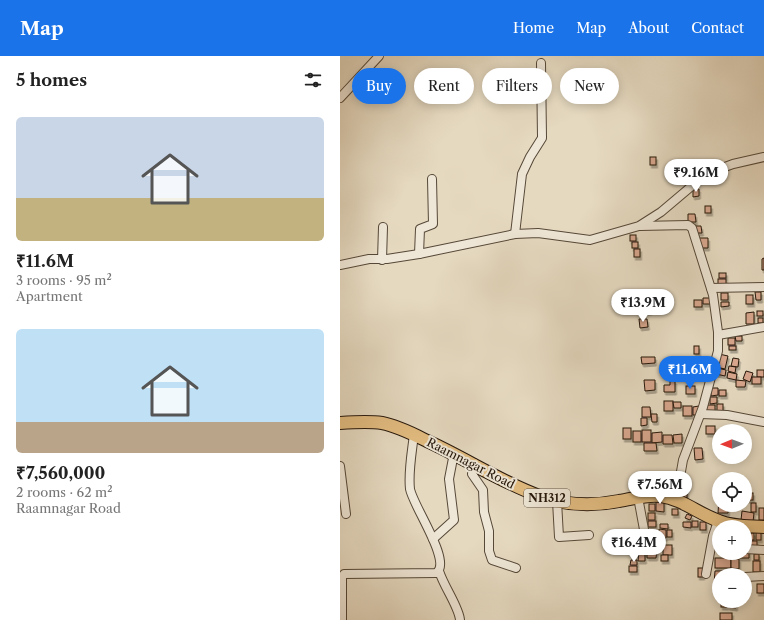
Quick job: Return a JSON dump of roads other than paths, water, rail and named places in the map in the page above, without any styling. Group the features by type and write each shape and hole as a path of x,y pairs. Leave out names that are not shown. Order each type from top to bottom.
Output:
{"highway":[{"name":"Raamnagar Road","path":"340,423 383,424 414,434 525,489 557,500 593,504 638,497 661,496 676,500 716,520"},
{"name":"Raamnagar Road","path":"752,526 764,527"}],"street":[{"path":"340,98 379,56"},
{"path":"515,234 522,174 530,157 542,138 541,63"},
{"path":"639,226 661,212 706,174 733,164 764,157"},
{"path":"419,254 420,229 433,224 432,179"},
{"path":"340,265 419,254 515,234 538,233 590,240 639,226 688,225 692,228 711,288 718,335 715,364 701,414 683,460 676,500"},
{"path":"382,260 383,227"},
{"path":"711,288 764,287"},
{"path":"718,335 764,327"},
{"path":"701,414 733,415 764,422"},
{"path":"414,434 410,489 415,505 440,556 441,564 439,571 460,620"},
{"path":"433,539 454,520 449,479 454,453"},
{"path":"474,463 472,474 479,484 484,497 484,512 489,531 489,551 492,560 516,568"},
{"path":"340,466 346,514"},
{"path":"638,497 645,535 652,539 652,549"},
{"path":"557,500 559,537 589,535"},
{"path":"706,574 712,541"},
{"path":"752,549 764,550"},
{"path":"342,620 342,577 344,574 436,573 439,571"},
{"path":"752,577 764,576"}]}
